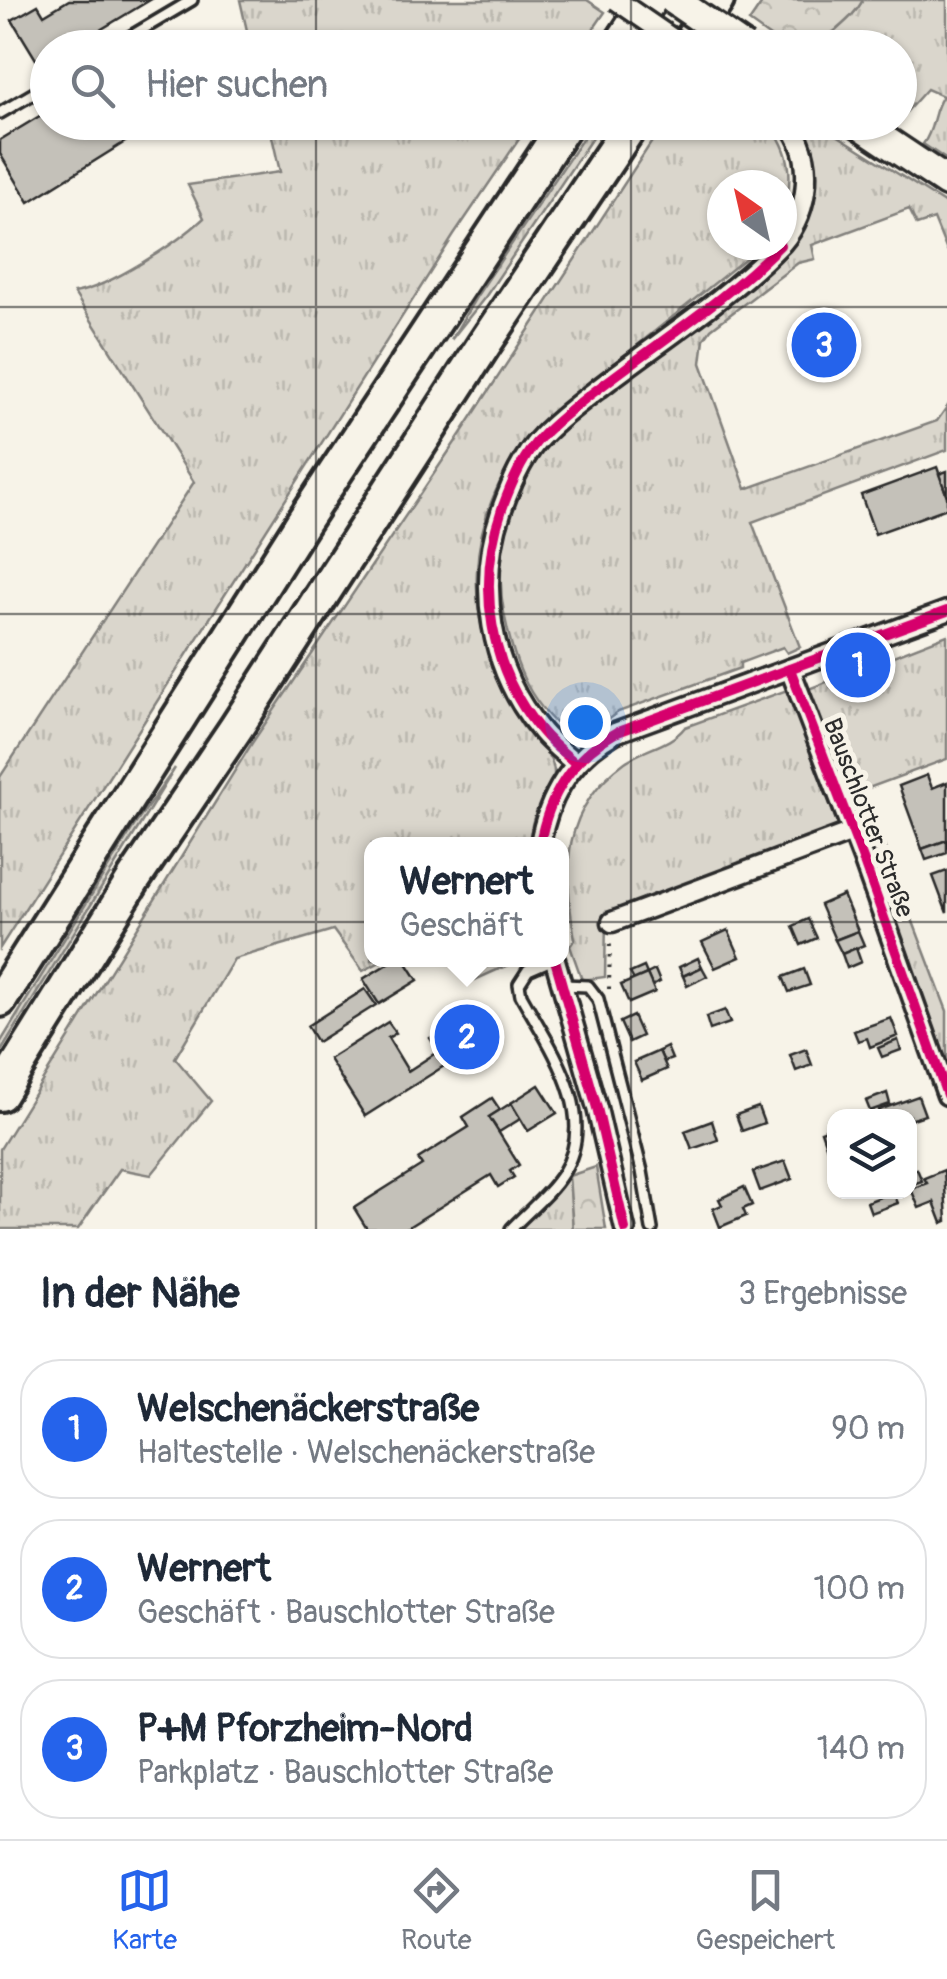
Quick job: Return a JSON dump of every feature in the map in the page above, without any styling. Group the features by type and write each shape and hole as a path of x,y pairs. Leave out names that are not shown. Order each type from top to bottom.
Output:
{"highway":[{"path":"630,30 650,0"},
{"path":"697,30 717,0"},
{"path":"0,1000 304,520 555,140"},
{"path":"0,1094 134,879 621,140"}],"main road":[{"path":"674,0 718,30"},
{"path":"885,140 947,182"}],"street":[{"path":"616,0 659,30"},
{"path":"797,140 802,150 806,183 797,220"},
{"path":"575,763 542,733 505,669 497,643 489,610 488,573 494,533 507,495 534,445 558,421 764,260"},
{"path":"542,837 554,797 575,763 614,733 947,611"},
{"name":"Bauschlotter Straße","path":"790,668 947,1096"},
{"name":"Bauschlotter Straße","path":"612,922 852,832"},
{"path":"556,967 597,1108 625,1229"}],"lane":[{"path":"141,30 192,0"},
{"path":"0,113 30,96"},
{"path":"510,1229 557,1182 571,1158 577,1135 565,1074 521,995 519,984 523,974 538,967"},
{"path":"562,985 588,986 598,999 642,1171 652,1229"}],"path":[{"path":"598,999 610,988 612,978 608,954 612,922"}],"green space":[{"path":"240,0 587,0 605,12 593,30 247,30"},
{"path":"764,0 863,0 836,30 760,30 749,22"},
{"path":"863,0 947,0 947,160 923,144 943,96 927,89 917,100 917,30 837,30"},
{"path":"273,140 518,140 0,948 0,777 194,482 74,293 142,263 204,218 188,185 280,172"},
{"path":"582,140 591,140 486,296 451,340"},
{"path":"653,140 779,140 789,170 707,170 707,260 743,260 537,426 511,461 493,498 477,572 487,648 521,724 547,753 553,766 553,778 534,818 530,837 364,837 364,967 371,967 363,971 333,930 234,959 175,1058 211,1101 151,1175 120,1169 78,1229 0,1229 0,1149 252,743"},
{"path":"807,140 845,140 947,205 947,251 934,219 917,225 909,209 812,245 815,259 798,263 711,329 704,339 701,363 746,489 937,421 947,407 947,450 752,522 800,647 787,653 783,647 740,663 740,668 618,712 577,742 536,700 508,633 501,570 514,506 545,448 595,402 776,260 797,260 797,236 807,219 814,192"},
{"path":"947,635 947,759 863,790 947,1011 947,1077 806,690"},
{"path":"787,690 839,828 606,916 605,977 582,980 570,946 575,939 569,858 578,820 604,780 625,762 672,739 685,727"},
{"path":"175,768 0,1053 0,1043 134,826"},
{"path":"467,967 504,967 475,980"},
{"path":"596,1167 606,1229 573,1229 569,1176"},
{"path":"569,1176 573,1229 516,1229"}],"building":[{"path":"69,0 150,0 100,30 30,30 30,50 12,20 38,5 44,15"},
{"path":"30,122 30,140 128,140 29,202 0,154 0,140"},
{"path":"937,467 947,508 875,534 861,495"},
{"path":"947,471 947,496 939,474"},
{"path":"927,775 932,788 947,782 947,840 922,849 899,786"},
{"path":"947,840 947,853 926,860 922,849"},
{"path":"947,871 947,913 933,876"},
{"path":"843,895 858,931 835,940 820,905"},
{"path":"808,919 817,938 801,945 793,926"},
{"path":"728,930 740,957 715,968 702,942"},
{"path":"858,931 864,945 842,954 835,940"},
{"path":"856,948 861,962 847,968 842,954"},
{"path":"698,958 702,967 683,976 679,967"},
{"path":"383,967 410,967 418,980 379,1004 363,979"},
{"path":"644,967 647,974 634,980 630,973"},
{"path":"702,967 707,976 687,986 683,976"},
{"path":"804,969 810,985 789,992 783,977"},
{"path":"655,970 660,982 652,986 647,974"},
{"path":"647,974 655,992 629,1003 621,985"},
{"path":"365,989 376,1005 317,1042 307,1026"},
{"path":"725,1010 730,1023 710,1030 706,1017"},
{"path":"469,1013 487,1040 461,1057 444,1029"},
{"path":"633,1016 642,1036 629,1042 620,1022"},
{"path":"891,1018 898,1036 870,1047 867,1038 858,1041 854,1031"},
{"path":"388,1022 396,1033 388,1038 408,1071 451,1043 460,1056 365,1116 329,1059"},
{"path":"444,1029 450,1038 436,1047 430,1038"},
{"path":"898,1040 901,1050 882,1057 878,1048"},
{"path":"667,1047 672,1059 664,1062 659,1051"},
{"path":"806,1049 812,1065 796,1071 790,1055"},
{"path":"659,1051 667,1069 642,1080 634,1062"},
{"path":"539,1085 557,1113 528,1131 511,1103"},
{"path":"887,1093 890,1104 869,1109 866,1101"},
{"path":"918,1096 925,1115 917,1118 917,1109 882,1109"},
{"path":"492,1098 500,1110 489,1117 519,1165 510,1171 514,1177 498,1187 491,1175 405,1229 367,1229 354,1208 422,1165 418,1159 469,1127 463,1117"},
{"path":"511,1103 520,1119 499,1132 489,1117"},
{"path":"758,1107 764,1123 742,1131 736,1115"},
{"path":"712,1121 718,1140 692,1149 685,1131"},
{"path":"785,1161 792,1179 760,1191 753,1172"},
{"path":"944,1170 947,1221 942,1223 934,1202 919,1208 917,1187 927,1183 924,1178"},
{"path":"744,1187 752,1205 743,1209 746,1216 720,1227 713,1209 722,1205 719,1199"},
{"path":"896,1199 898,1203 871,1213 867,1202"}],"cycle path":[{"path":"575,763 524,708 499,654 492,625 490,567 494,538 509,490 529,452 557,422 718,300 764,260"},
{"path":"542,837 549,810 564,780 586,754 615,733 947,611"},
{"path":"790,669 947,1095"},
{"path":"557,967 597,1108 625,1229"}],"place":[{"name":"P+M Pforzheim-Nord","path":"824,345"},
{"name":"Welschenäckerstraße","path":"858,665"},
{"name":"Wernert","path":"467,1037"}]}
